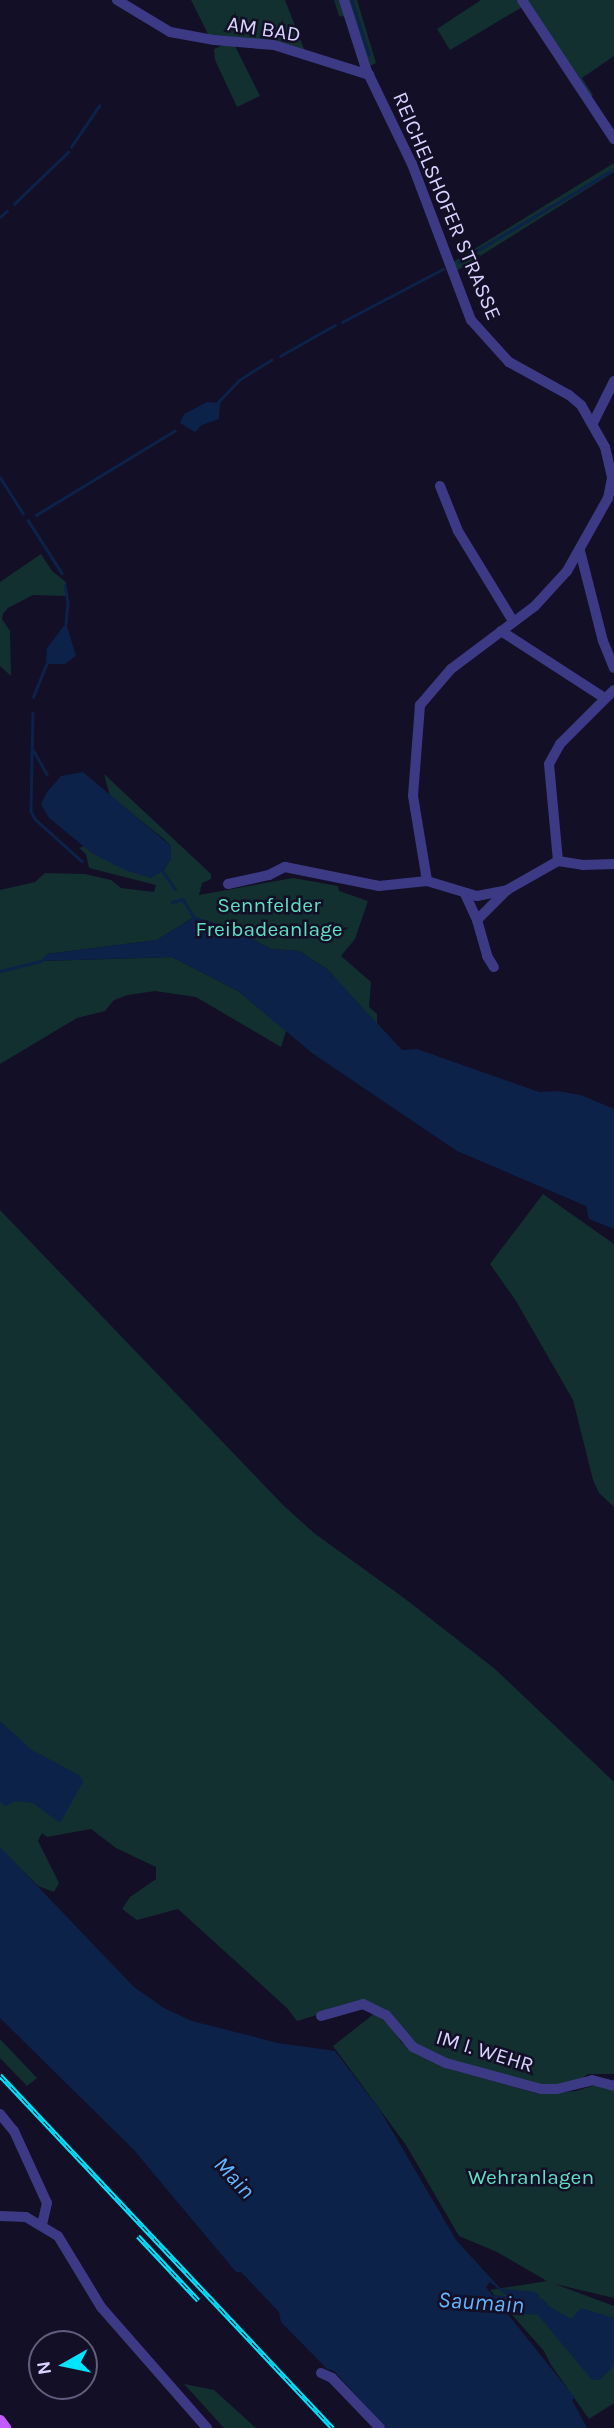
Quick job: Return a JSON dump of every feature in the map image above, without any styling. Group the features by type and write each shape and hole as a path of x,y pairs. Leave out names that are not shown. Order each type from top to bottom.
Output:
{"street":[{"name":"AM BAD","path":"117,0 170,32 214,40 274,45 369,75"},
{"name":"REICHELSHOFER STRASSE","path":"344,0 369,75 412,164 463,302 478,330 509,362 569,395 593,423 613,471 611,498 567,571 535,606 451,669 420,705 413,796 427,881"},
{"path":"522,0 614,139"},
{"path":"593,423 614,381"},
{"path":"440,486 458,531 513,621"},
{"path":"580,551 603,641 614,668"},
{"path":"500,631 603,697"},
{"path":"558,861 549,764 560,744 603,697 614,690"},
{"path":"477,920 507,890 558,861 583,865 614,864"},
{"path":"228,884 269,875 285,867 379,886 427,881 465,894 485,895 507,890"},
{"path":"465,894 477,920 483,946 494,967"},
{"name":"IM I. WEHR","path":"321,2015 363,2004 386,2015 414,2047 446,2063 541,2088 557,2089 592,2080 614,2086"},
{"path":"0,2114 14,2131 43,2190 47,2203 42,2225"},
{"path":"0,2216 17,2215 42,2225 66,2245 102,2308 207,2428"},
{"path":"321,2373 332,2378 380,2428"}],"green space":[{"path":"191,0 285,0 306,54 233,42 260,96 237,107 215,60 214,49 231,42 211,40"},
{"path":"334,0 357,0 376,63 366,68 349,17 339,16"},
{"path":"481,0 614,0 614,56 582,78 593,95 588,99 524,6 450,50 437,29"},
{"path":"614,163 614,172 453,273 450,264"},
{"path":"41,554 52,571 66,582 66,596 33,595 8,608 3,614 2,619 10,631 11,676 0,666 0,582"},
{"name":"Sennfelder Freibadeanlage","path":"104,774 211,874 211,879 202,883 199,895 293,878 338,886 339,891 368,901 355,939 341,956 371,982 369,1007 377,1014 377,1025 327,969 299,951 271,949 228,927 194,917 157,940 47,954 43,961 172,957 238,991 286,1031 281,1047 196,997 155,991 114,1000 105,1011 77,1018 0,1064 0,890 35,882 45,873 85,874 111,880 121,888 154,892 156,885 89,868 86,854 79,848 84,846 115,865 163,871 171,858 171,846 110,796"},
{"path":"543,1194 614,1244 614,1507 599,1493 593,1480 573,1400 516,1301 490,1264"},
{"path":"0,1210 283,1505 314,1533 495,1669 614,1782 614,2074 588,2074 575,2084 557,2089 425,2053 374,2007 343,2007 297,2021 287,2008 178,1909 137,1920 122,1909 130,1897 156,1879 156,1867 116,1848 91,1829 47,1837 42,1833 38,1841 59,1883 54,1892 38,1886 0,1848"},
{"name":"Wehranlagen","path":"375,2013 390,2026 402,2043 451,2069 539,2094 576,2091 614,2079 614,2298 555,2284 614,2306 614,2403 589,2419 544,2351 490,2290 547,2281 497,2252 459,2236 406,2145 333,2046"},
{"path":"0,2039 37,2078 27,2086 0,2058"},
{"path":"184,2384 214,2390 256,2428 224,2428"}],"water":[{"path":"207,402 220,403 219,419 202,425 195,432 180,423 184,414"},
{"path":"66,623 76,656 65,664 46,664 47,648"},
{"path":"83,772 171,846 171,858 163,871 151,878 125,870 93,854 49,818 41,804 47,792 61,776"},
{"path":"194,917 228,927 271,949 299,951 327,969 402,1050 417,1049 539,1092 557,1091 581,1095 614,1109 614,1229 589,1219 586,1206 457,1151 312,1053 238,991 172,957 41,961 47,954 157,940"},
{"path":"0,1721 32,1750 79,1775 83,1782 60,1823 33,1803 16,1801 6,1806 0,1802"},
{"name":"Main","path":"0,1847 134,1987 164,2008 192,2021 278,2043 335,2051 380,2110 456,2240 500,2288 535,2292 540,2301 571,2319 581,2308 614,2318 614,2365 600,2380 592,2380 537,2314 527,2312 490,2282 486,2287 575,2398 572,2400 587,2428 386,2428 334,2371 327,2369 281,2322 279,2312 241,2272 236,2272 134,2150 0,2018"}],"waterway":[{"path":"352,0 369,54"},
{"path":"71,147 99,106"},
{"path":"14,204 68,152"},
{"path":"458,262 614,169"},
{"path":"0,217 7,211"},
{"path":"342,322 443,269"},
{"path":"280,356 335,325"},
{"path":"218,402 239,380 271,360"},
{"path":"36,515 174,431"},
{"path":"0,477 23,513"},
{"path":"28,520 62,573"},
{"path":"65,585 68,602 66,623"},
{"path":"33,697 46,664"},
{"path":"33,713 31,811 35,819 82,861"},
{"path":"32,748 47,774"},
{"path":"163,871 175,889"},
{"path":"172,902 183,899 194,917"},
{"path":"0,971 41,961"},
{"name":"Saumain","path":"479,2302 540,2307"}],"railway":[{"path":"0,2075 333,2428"},
{"path":"138,2236 198,2300"}]}
